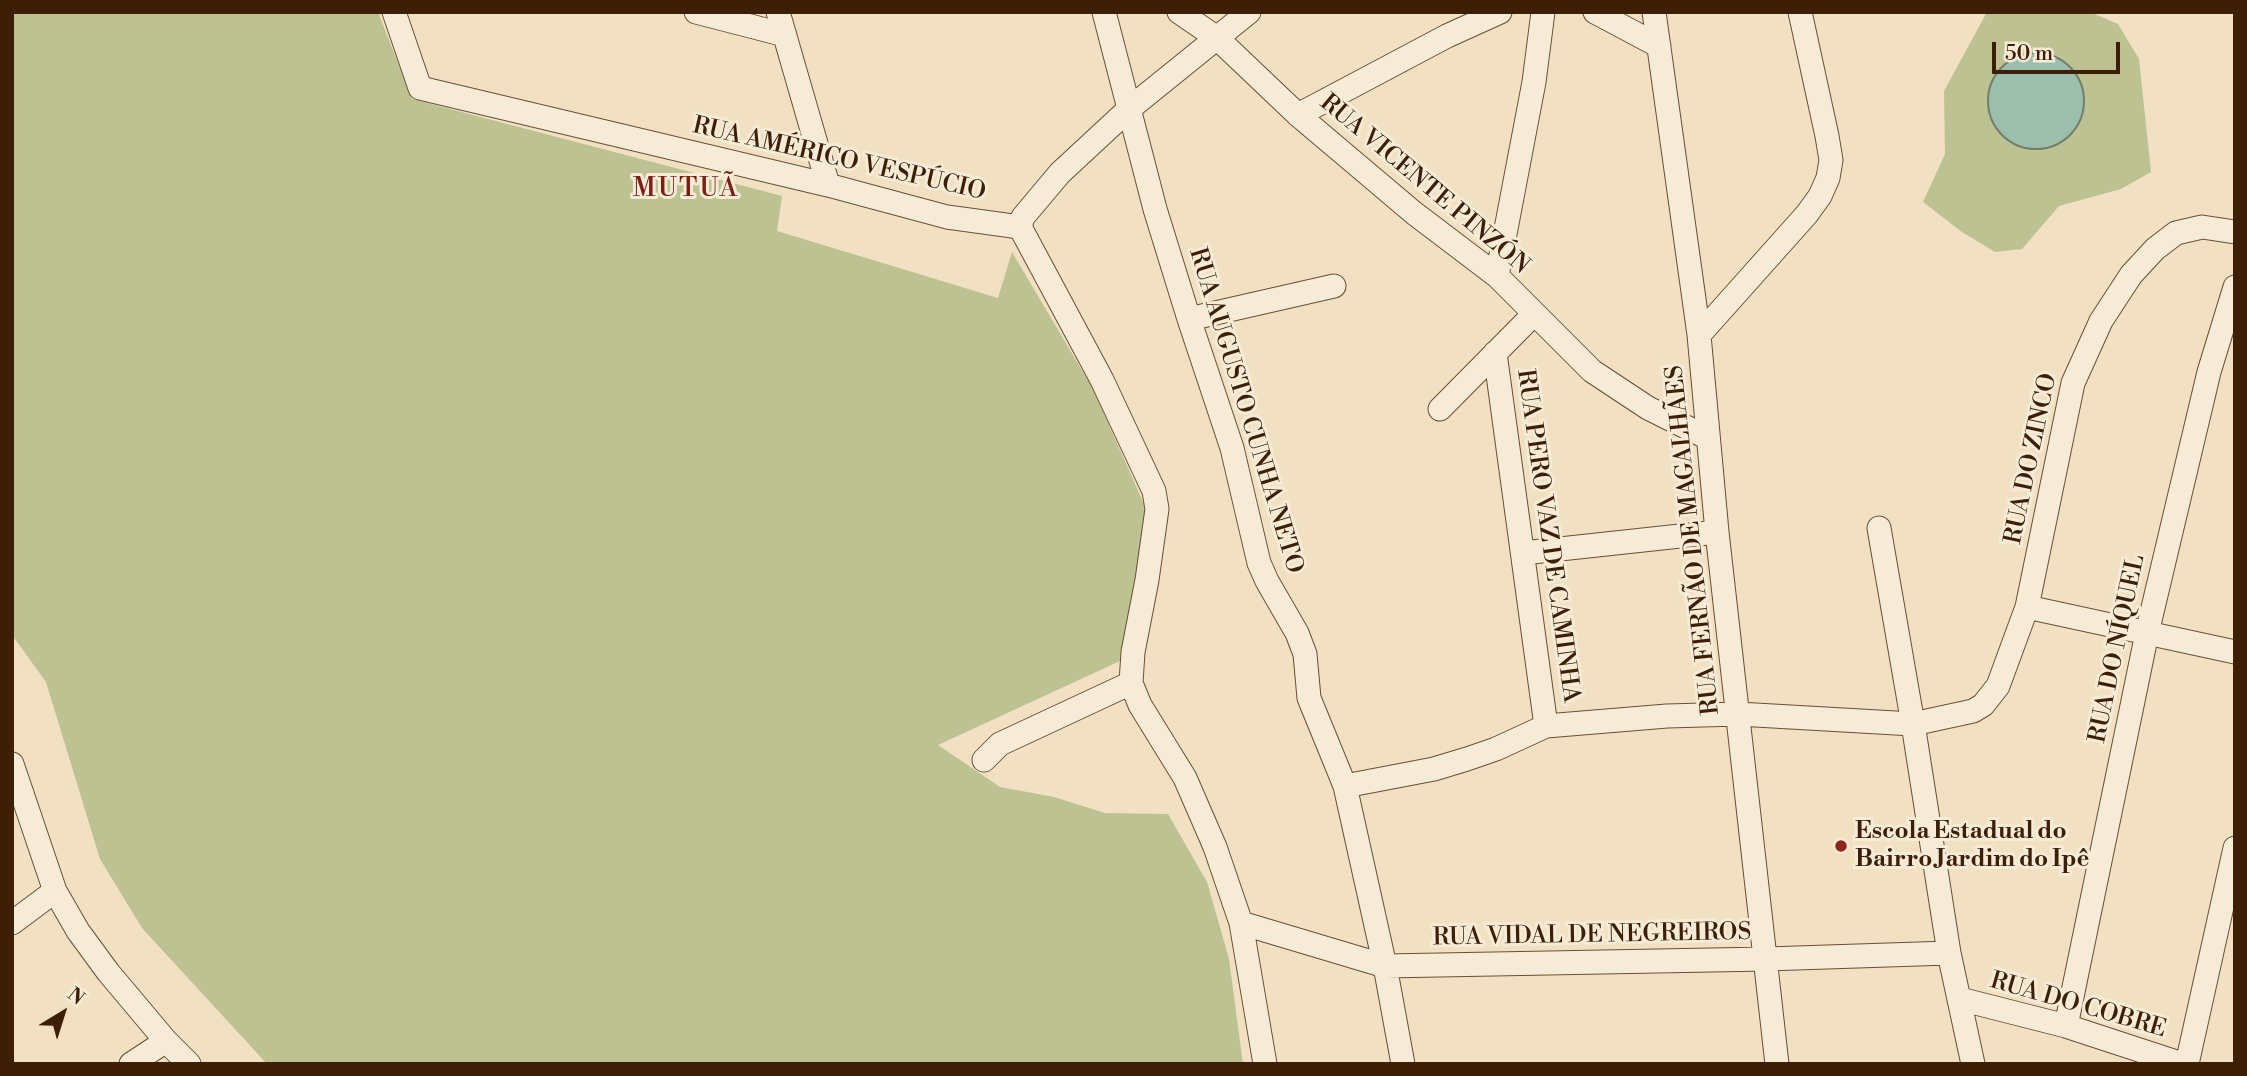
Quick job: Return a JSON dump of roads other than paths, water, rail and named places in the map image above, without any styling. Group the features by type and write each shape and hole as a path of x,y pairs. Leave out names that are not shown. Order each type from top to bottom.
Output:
{"street":[{"name":"RUA AMÉRICO VESPÚCIO","path":"394,12 420,88 828,185 947,217 1020,227"},
{"path":"696,12 785,35"},
{"path":"778,12 828,185"},
{"name":"RUA AUGUSTO CUNHA NETO","path":"1104,12 1155,209 1232,448 1259,562 1297,633 1305,654 1309,698 1345,786 1385,966 1403,1064"},
{"name":"RUA VICENTE PINZÓN","path":"1179,12 1217,38 1298,115 1414,213 1497,275 1592,371 1648,408 1708,438"},
{"path":"1249,12 1129,108 1060,173 1024,217 1020,227 1102,380 1154,491 1157,509 1133,652 1131,683 1140,705 1185,778 1241,923 1265,1064"},
{"path":"1298,115 1447,36 1500,12"},
{"path":"1497,275 1534,82 1543,12"},
{"path":"1595,12 1659,46"},
{"name":"RUA FERNÃO DE MAGALHÃES","path":"1654,12 1699,335 1717,532 1777,1064"},
{"path":"1699,335 1807,214 1820,196 1828,178 1831,160 1827,136 1800,12"},
{"name":"RUA DO ZINCO","path":"1345,786 1434,769 1496,749 1546,726 1667,716 1738,715 1913,724 1973,711 1990,698 1998,686 2027,607 2073,383 2101,321 2130,275 2155,249 2176,233 2202,227 2235,232"},
{"path":"1189,319 1335,286"},
{"name":"RUA DO NÍQUEL","path":"2066,1026 2147,633 2209,372 2235,287"},
{"path":"1440,409 1534,314"},
{"name":"RUA PERO VAZ DE CAMINHA","path":"1495,353 1546,726"},
{"path":"1879,528 1949,953 1973,1064"},
{"path":"1523,553 1717,532"},
{"path":"2027,607 2235,652"},
{"path":"984,760 1000,744 1131,683"},
{"path":"12,764 55,891 78,931 108,972 189,1064"},
{"path":"2185,1064 2235,848"},
{"path":"12,923 55,891"},
{"name":"RUA VIDAL DE NEGREIROS","path":"1241,923 1385,966 1766,960 1949,953"},
{"name":"RUA DO COBRE","path":"1960,999 2066,1026 2185,1064"},
{"path":"131,1064 166,1041"}],"place":[{"name":"Escola Estadual do Bairro Jardim do Ipê","path":"1841,846"}],"district":[{"name":"MUTUÃ","path":"686,190"}]}
